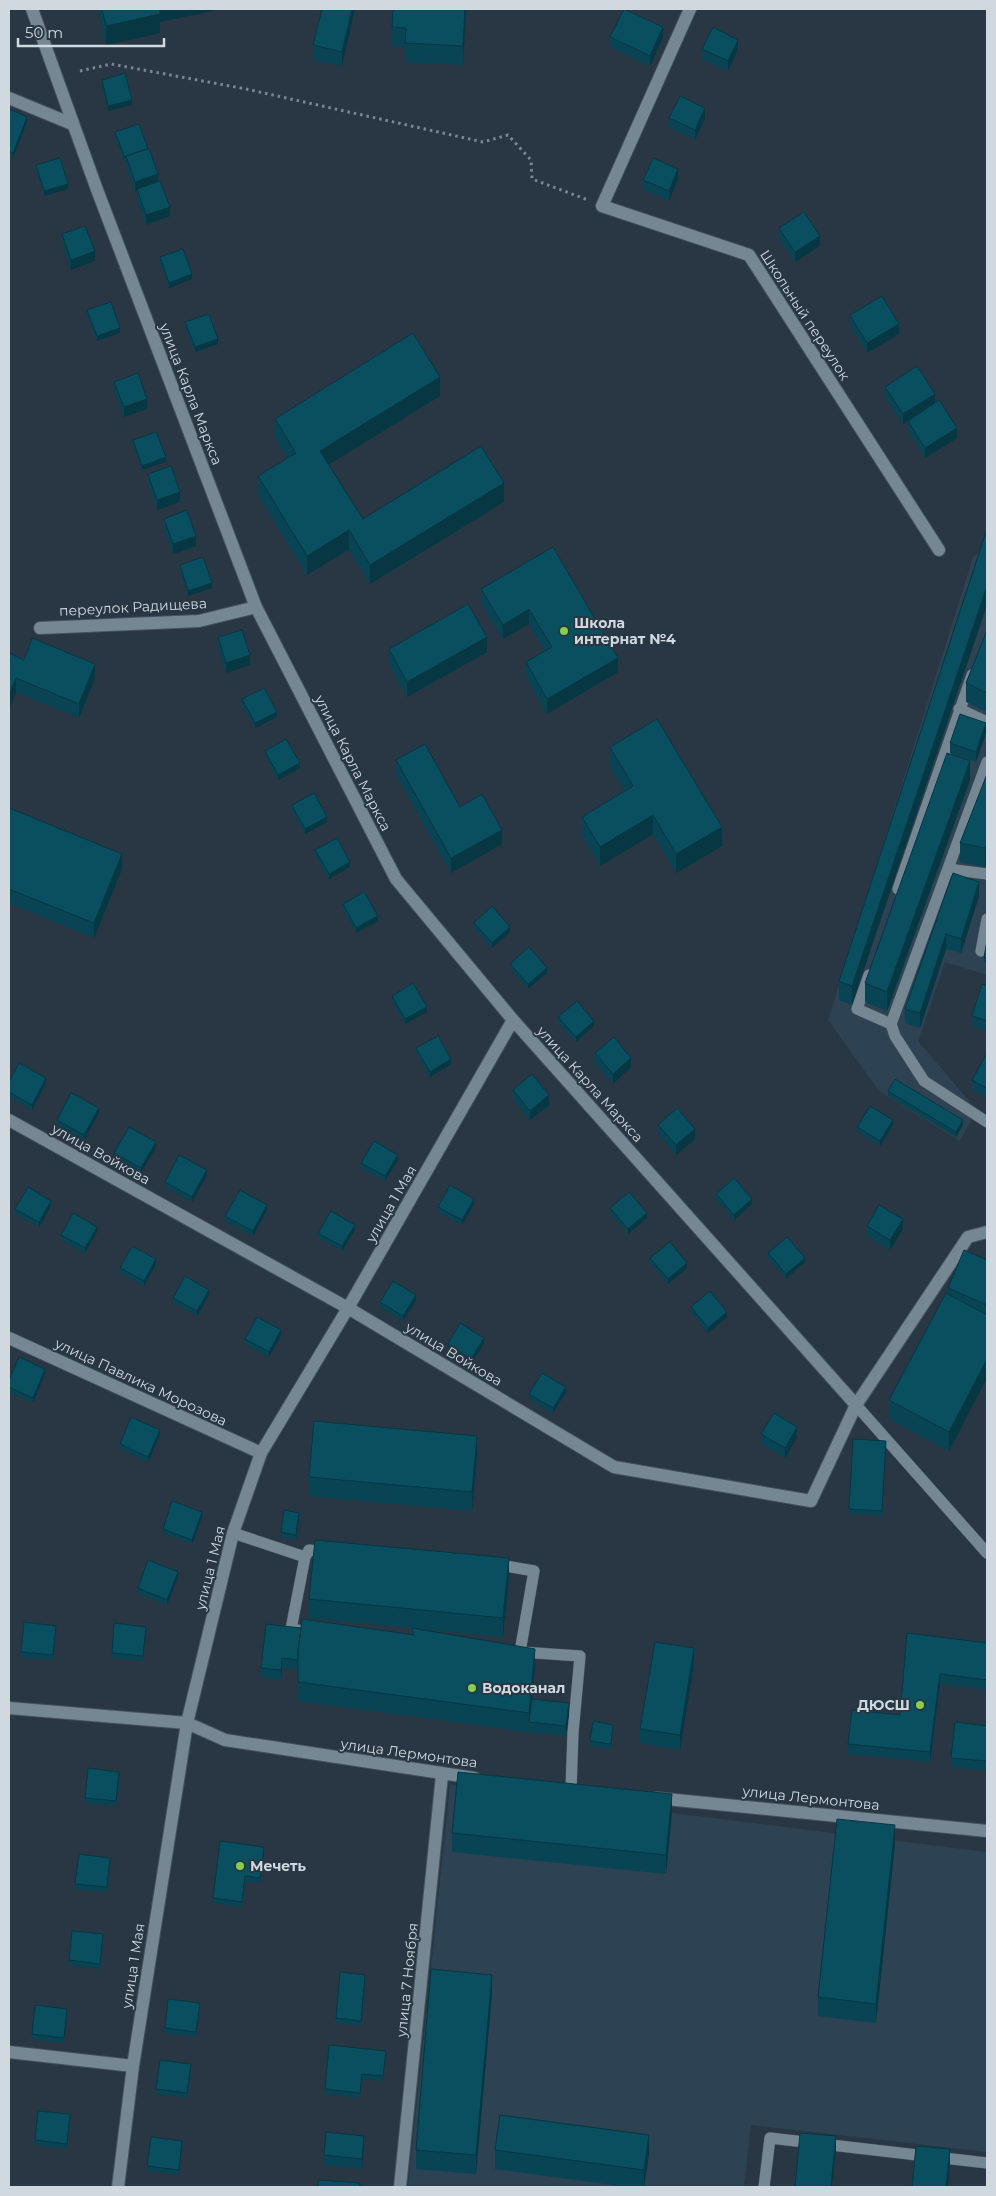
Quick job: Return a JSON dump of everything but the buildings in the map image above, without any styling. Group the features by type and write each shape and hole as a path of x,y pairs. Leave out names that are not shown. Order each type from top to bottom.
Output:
{"street":[{"name":"улица Карла Маркса","path":"32,9 50,115 256,607 396,879 514,1020 856,1405"},
{"path":"602,206 690,9"},
{"path":"9,98 50,115"},
{"name":"Школьный переулок","path":"602,206 749,255 940,550"},
{"name":"переулок Радищева","path":"40,628 199,621 256,607"},
{"name":"улица 1 Мая","path":"118,2187 132,2066 187,1723 233,1533 261,1453 348,1308 514,1020"},
{"name":"улица Войкова","path":"9,1120 348,1308 614,1468 811,1501 856,1405"},
{"path":"856,1405 968,1237 987,1232"},
{"name":"улица Павлика Морозова","path":"9,1338 261,1453"},
{"name":"улица Лермонтова","path":"9,1708 187,1723 225,1740 442,1775 482,1779"},
{"name":"улица 7 Ноября","path":"400,2187 442,1775"},
{"name":"улица Лермонтова","path":"640,1796 987,1831"},
{"path":"9,2052 132,2066"}],"lane":[{"path":"895,899 946,763 959,709 975,666"},
{"path":"959,709 987,722"},
{"path":"987,762 978,775 948,869 891,1024 895,1036 924,1080 987,1122"},
{"path":"948,869 987,874"},
{"path":"981,951 987,919"},
{"path":"873,964 857,1009 891,1024"},
{"path":"856,1405 987,1553"},
{"path":"233,1533 305,1556"},
{"path":"311,1631 291,1629 305,1556 309,1550 338,1552"},
{"path":"483,1564 534,1571 515,1652 580,1656 573,1733 571,1789"},
{"path":"764,2187 770,2138 987,2163"}],"path":[{"path":"80,71 111,64 246,89 482,142 508,135 531,160 532,179 602,206"}],"shaded area":[{"path":"987,546 987,975 945,962 918,1041 977,1110 960,1141 879,1091 828,1020 973,557"},
{"path":"450,1785 987,1852 987,2152 751,2125 744,2187 408,2187"}],"place":[{"name":"Школа интернат №4","path":"564,631"},
{"name":"Водоканал","path":"472,1688"},
{"name":"ДЮСШ","path":"920,1705"},
{"name":"Мечеть","path":"240,1866"}]}
